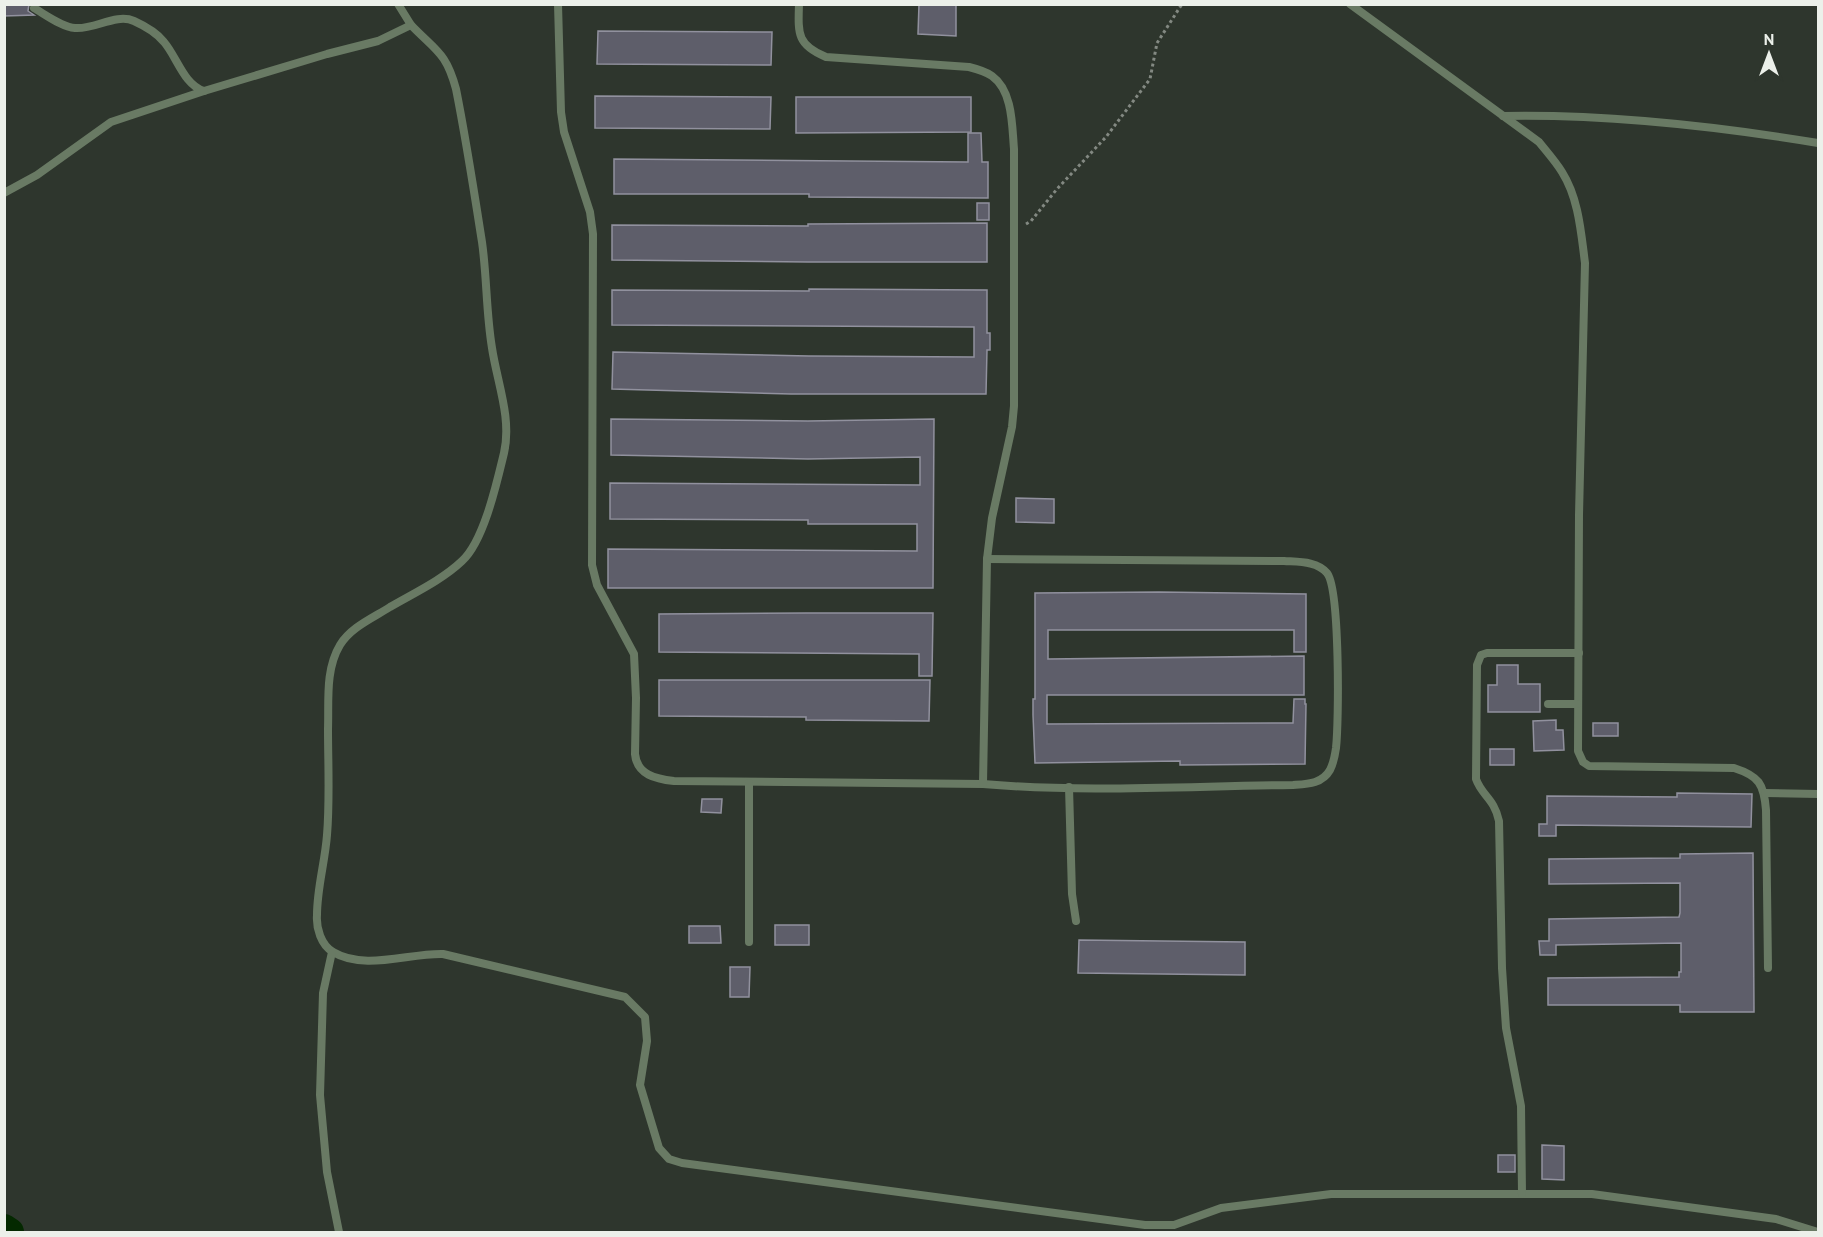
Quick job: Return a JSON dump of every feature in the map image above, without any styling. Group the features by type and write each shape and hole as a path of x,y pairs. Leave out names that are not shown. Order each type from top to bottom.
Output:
{"lane":[{"path":"398,4 411,25 442,55 456,89 482,242 492,350 506,428 504,450 482,530 464,560 447,574 356,629 342,642 335,654 329,686 327,838 316,915 323,942 332,952 356,960 443,954 625,997 645,1017 647,1041 640,1085 659,1148 669,1159 682,1163 1145,1226 1174,1225 1221,1208 1331,1194 1592,1194 1776,1219 1818,1233"},
{"path":"558,4 561,112 564,132 590,212 593,234 592,565 597,585 634,654 636,762 650,776 661,780 749,783 983,784 1017,787 1069,787 1293,785 1309,784 1322,779 1329,771 1336,749 1337,635 1332,581 1322,568 1300,562 987,559"},
{"path":"799,4 798,27 805,46 826,57 969,67 993,77 1002,87 1011,118 1014,149 1015,230 1014,406 1012,427 992,518 987,559 983,784"},
{"path":"1350,4 1539,142 1563,173 1580,222 1585,263 1579,515 1578,751 1583,762 1589,766 1734,768 1748,772 1759,781 1765,793 1768,968"},
{"path":"34,8 72,28 132,20 152,31 164,42 194,87 204,92"},
{"path":"4,193 37,175 111,122 327,54 378,42 411,25"},
{"path":"1503,116 1555,115 1692,126 1818,143"},
{"path":"1522,1194 1521,1106 1506,1028 1502,968 1499,821 1493,802 1478,785 1476,779 1477,665 1481,655 1487,653 1579,652"},
{"path":"1548,704 1577,704"},
{"path":"749,783 749,942"},
{"path":"1069,787 1072,894 1076,921"},
{"path":"1765,793 1818,794"},
{"path":"332,952 323,993 320,1095 327,1172 339,1233"}],"path":[{"path":"1015,230 1031,221 1106,137 1150,79 1157,43 1182,4"}],"building":[{"path":"4,4 29,4 28,11 34,15 4,16"},
{"path":"919,4 956,4 956,36 918,34"},
{"path":"598,31 772,32 771,65 597,64"},
{"path":"595,96 771,97 770,129 595,128"},
{"path":"796,97 971,97 971,132 796,133"},
{"path":"968,133 981,133 982,162 988,162 988,198 809,197 809,194 614,194 614,159 968,162"},
{"path":"977,203 989,203 989,220 977,220"},
{"path":"987,223 987,262 612,260 612,225 808,226 808,224"},
{"path":"809,289 987,290 987,333 990,333 990,350 987,350 986,394 791,394 612,389 613,352 974,357 974,327 612,325 612,290 809,291"},
{"path":"611,419 808,421 934,419 933,588 608,588 608,549 917,551 917,524 808,524 808,520 610,519 610,483 920,485 920,457 808,459 611,455"},
{"path":"1016,498 1054,499 1054,523 1016,522"},
{"path":"1035,593 1306,594 1306,652 1294,652 1294,630 1048,630 1048,659 1304,656 1304,695 1047,695 1047,724 1293,723 1294,699 1305,699 1305,764 1180,765 1180,761 1035,763 1033,699 1035,699"},
{"path":"933,613 932,676 919,676 919,654 659,652 659,614"},
{"path":"1497,665 1518,665 1518,684 1540,684 1540,712 1488,712 1488,685 1497,685"},
{"path":"659,680 930,680 929,721 659,716"},
{"path":"1556,720 1556,730 1563,730 1564,750 1534,751 1533,721"},
{"path":"1593,723 1618,723 1618,736 1593,736"},
{"path":"1490,749 1514,749 1514,765 1490,765"},
{"path":"1677,793 1752,794 1751,827 1556,825 1556,836 1539,836 1539,824 1547,824 1547,796 1677,797"},
{"path":"702,799 722,799 721,813 701,812"},
{"path":"1753,853 1754,1012 1680,1012 1680,1005 1548,1005 1548,978 1679,977 1679,972 1681,972 1681,943 1556,945 1556,955 1540,955 1539,941 1549,941 1549,919 1679,917 1680,913 1680,883 1549,884 1549,859 1680,858 1680,854"},
{"path":"775,925 809,925 809,945 775,945"},
{"path":"689,926 720,926 721,943 689,943"},
{"path":"1079,940 1245,942 1245,975 1078,973"},
{"path":"730,967 750,967 749,997 730,997"},
{"path":"1542,1145 1564,1146 1564,1180 1542,1179"},
{"path":"1498,1155 1515,1155 1515,1172 1498,1172"}],"waterway":[{"path":"4,1228 10,1232"}]}
